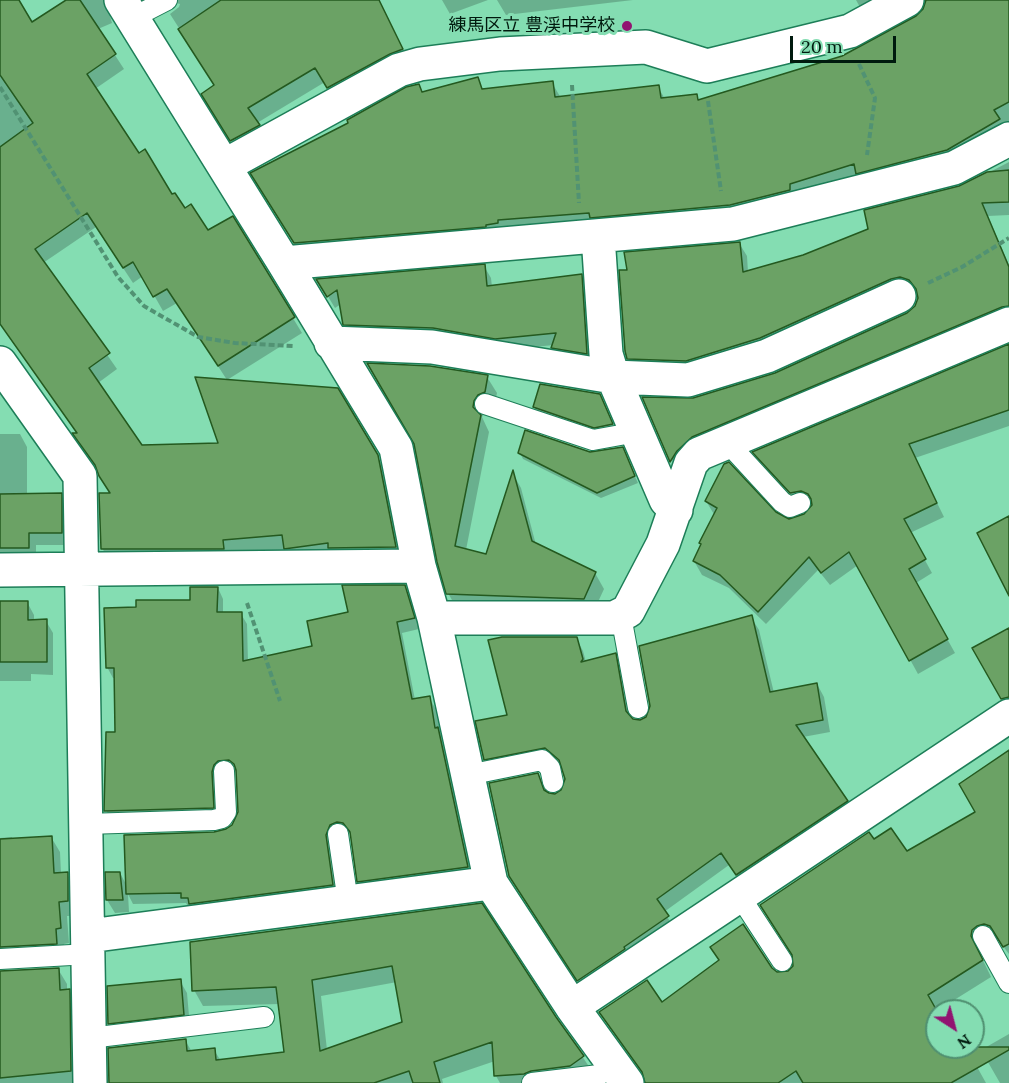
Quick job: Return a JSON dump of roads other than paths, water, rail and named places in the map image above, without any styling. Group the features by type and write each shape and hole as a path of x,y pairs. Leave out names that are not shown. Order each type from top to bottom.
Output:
{"street":[{"path":"224,166 410,67 420,64 500,54 646,47 707,66 850,31 907,0"},
{"path":"126,9 396,448 419,566 434,618 491,883 572,1007 620,1074"},
{"path":"284,263 726,225 954,168 1009,139"},
{"path":"590,237 606,354 613,377 666,500 676,510"},
{"path":"332,343 432,348 613,377 688,380 767,356 899,296"},
{"path":"434,618 614,618 621,616 628,611 663,544 694,458 699,454 1009,324"},
{"path":"0,363 80,476 90,1083"},
{"path":"0,570 419,566"},
{"path":"572,1007 1009,716"},
{"path":"89,945 348,902 491,883"}],"lane":[{"path":"126,9 166,0"},
{"path":"485,404 593,440 637,432"},
{"path":"732,440 737,453 782,502 790,507 800,503"},
{"path":"621,616 638,708"},
{"path":"468,776 542,760 550,768 553,782"},
{"path":"86,824 222,818 226,812 224,771"},
{"path":"338,834 348,902"},
{"path":"739,896 782,961"},
{"path":"983,936 1009,983"},
{"path":"0,959 89,945"},
{"path":"90,1038 264,1017"},
{"path":"532,1083 620,1074"}],"place":[{"name":"練馬区立 豊渓中学校","path":"627,26"}]}
